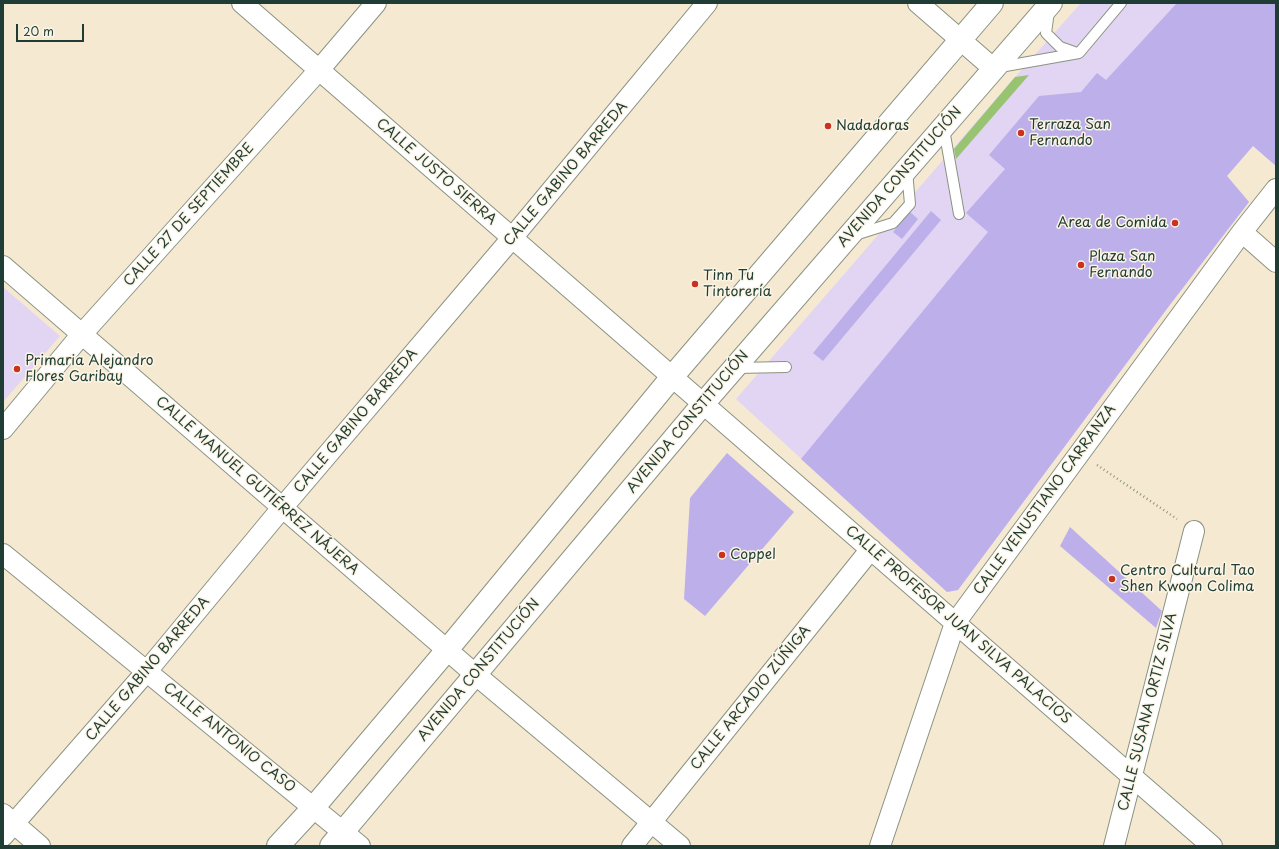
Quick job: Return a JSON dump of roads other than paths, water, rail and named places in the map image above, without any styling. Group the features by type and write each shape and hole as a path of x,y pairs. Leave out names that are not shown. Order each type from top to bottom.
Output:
{"street":[{"name":"CALLE JUSTO SIERRA","path":"242,3 703,404"},
{"name":"CALLE 27 DE SEPTIEMBRE","path":"3,429 82,334 319,70 376,3"},
{"name":"CALLE GABINO BARREDA","path":"7,825 147,671 282,508 512,238 707,3"},
{"path":"918,3 994,69"},
{"path":"278,846 314,807 447,650 672,377 992,3"},
{"name":"AVENIDA CONSTITUCIÓN","path":"337,839 703,404 1051,3"},
{"name":"CALLE VENUSTIANO CARRANZA","path":"880,846 955,623 1242,232 1276,189"},
{"path":"1242,232 1276,262"},
{"name":"CALLE MANUEL GUTIÉRREZ NÁJERA","path":"3,266 476,675 680,846"},
{"name":"CALLE PROFESOR JUAN SILVA PALACIOS","path":"703,404 1212,846"},
{"name":"CALLE SUSANA ORTIZ SILVA","path":"1114,846 1194,531"},
{"name":"CALLE ARCADIO ZÚÑIGA","path":"632,846 871,549"},
{"name":"CALLE ANTONIO CASO","path":"3,554 314,807 337,839 360,846"},
{"path":"7,825 40,846"}],"lane":[{"path":"1051,3 1046,33 1060,47 1078,53"},
{"path":"994,69 1078,53 1121,3"},
{"path":"943,127 959,214"},
{"path":"734,368 786,367"}],"place":[{"name":"Nadadoras","path":"828,126"},
{"name":"Terraza San Fernando","path":"1021,133"},
{"name":"Area de Comida","path":"1175,223"},
{"name":"Plaza San Fernando","path":"1081,265"},
{"name":"Tinn Tu Tintorería","path":"695,284"},
{"name":"Primaria Alejandro Flores Garibay","path":"17,369"},
{"name":"Coppel","path":"722,555"},
{"name":"Centro Cultural Tao Shen Kwoon Colima","path":"1112,579"}]}
